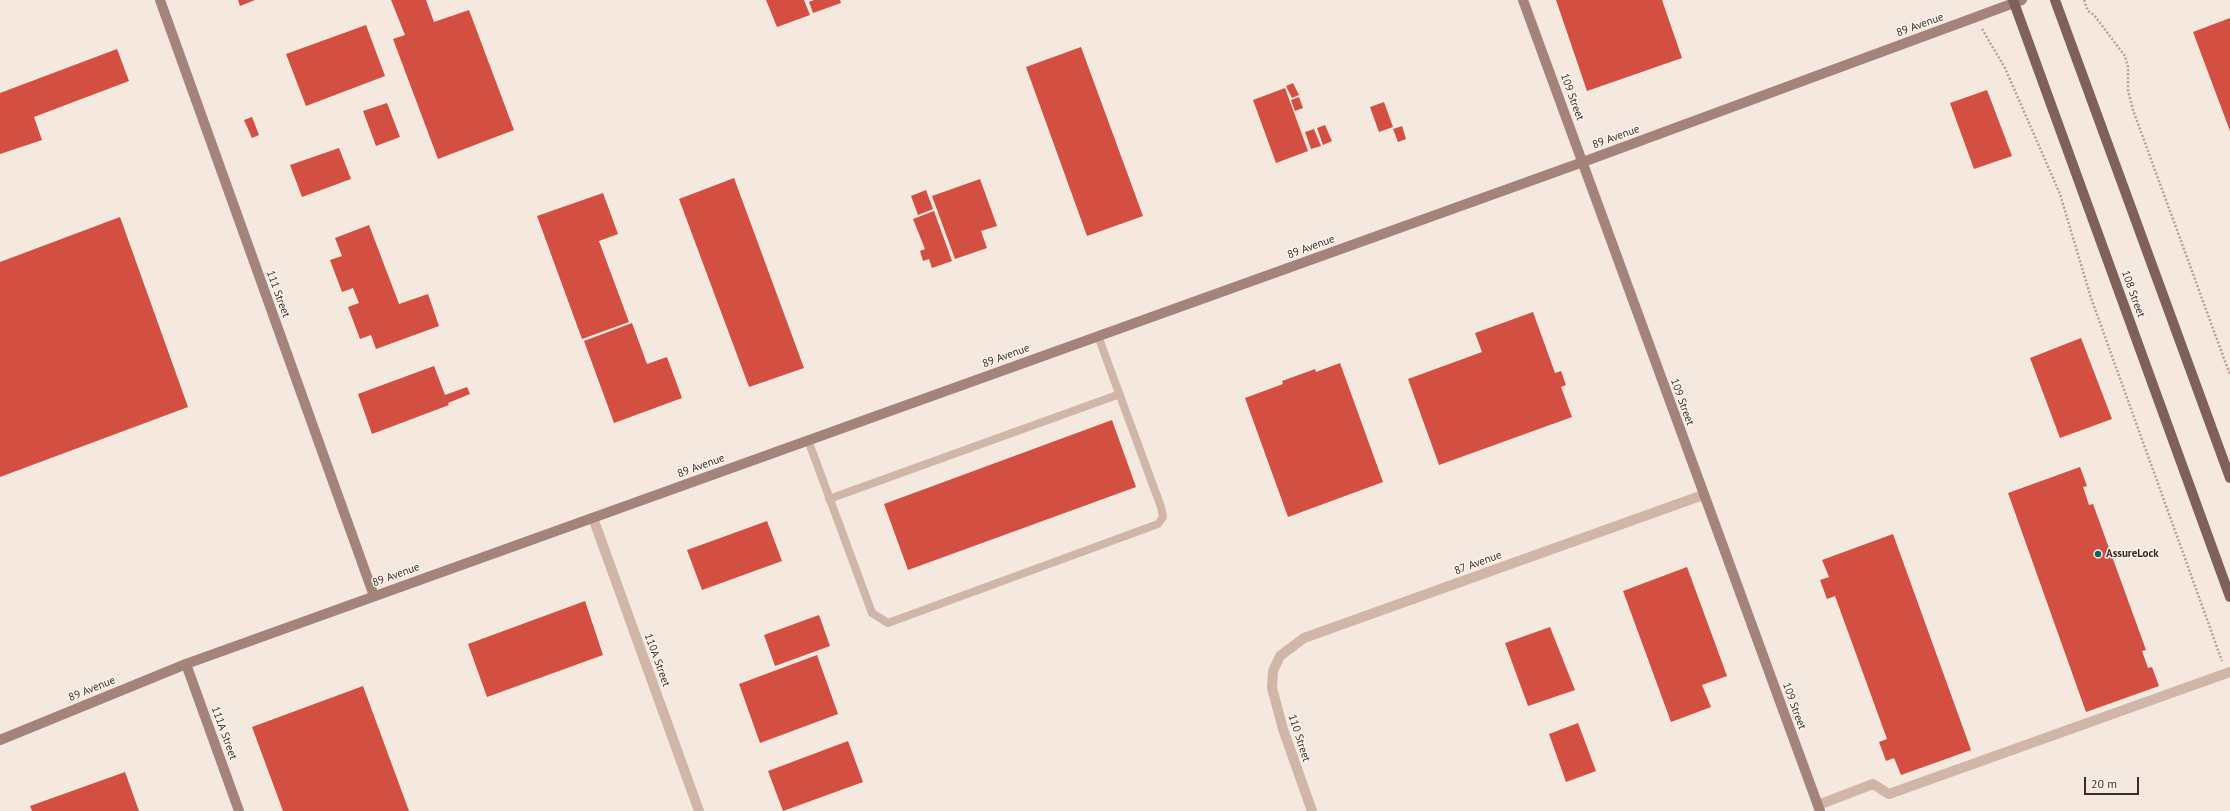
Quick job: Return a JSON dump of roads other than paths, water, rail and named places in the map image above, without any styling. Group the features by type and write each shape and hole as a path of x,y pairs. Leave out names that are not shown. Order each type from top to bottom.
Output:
{"main road":[{"path":"2055,0 2230,478"},
{"name":"108 Street","path":"2016,1 2230,597"}],"street":[{"name":"111 Street","path":"160,0 374,596"},
{"name":"109 Street","path":"1523,0 1703,495 1819,808"},
{"name":"89 Avenue","path":"0,740 186,664 1583,162 2016,1"},
{"name":"87 Avenue","path":"1273,671 1280,656 1304,638 1703,495"},
{"name":"110A Street","path":"593,518 700,811"},
{"name":"111A Street","path":"186,664 239,811"},
{"name":"110 Street","path":"1273,671 1272,688 1283,729 1312,811"},
{"path":"1819,808 1873,784 1890,794 2228,673"}],"lane":[{"path":"808,440 872,613 888,623 1158,524 1163,517 1162,507 1098,336"},
{"path":"829,499 1120,394"}],"place":[{"name":"AssureLock","path":"2098,554"}]}
